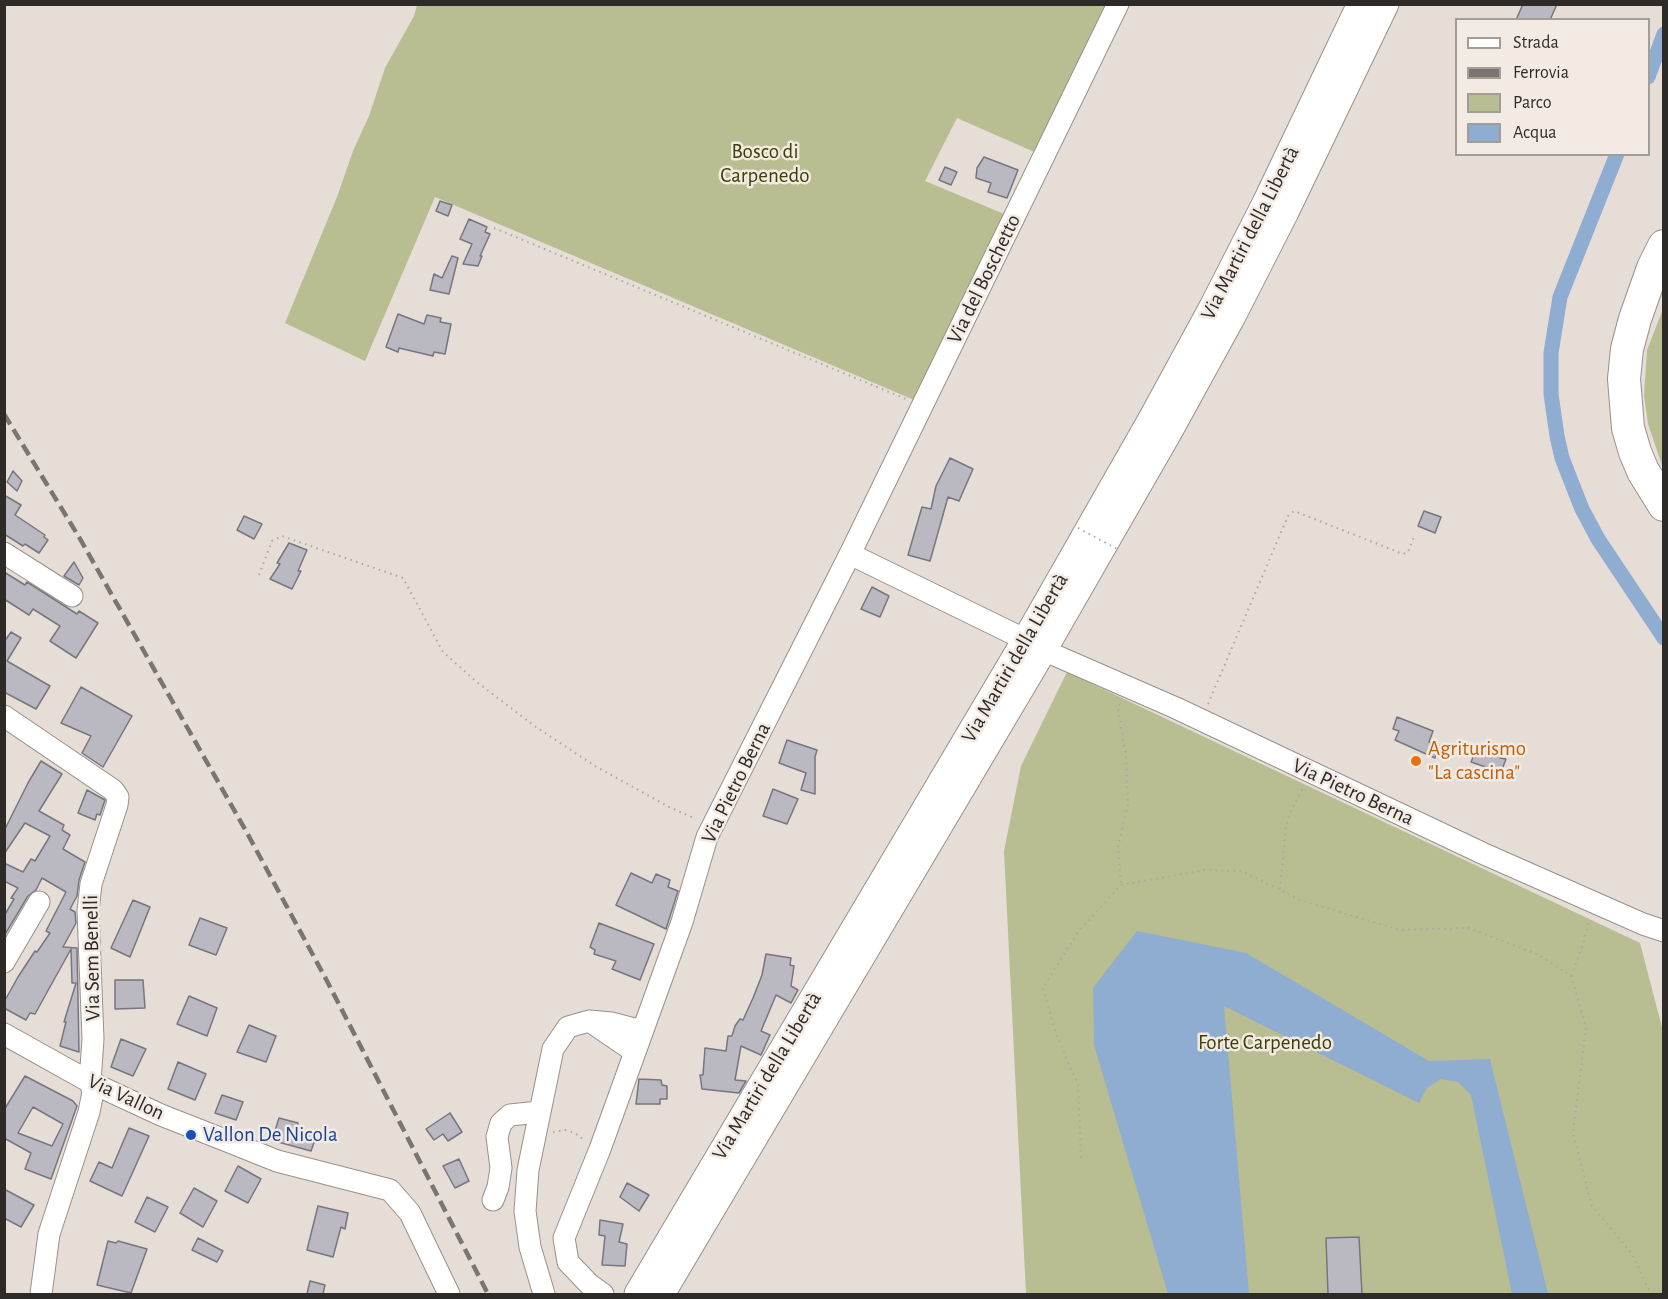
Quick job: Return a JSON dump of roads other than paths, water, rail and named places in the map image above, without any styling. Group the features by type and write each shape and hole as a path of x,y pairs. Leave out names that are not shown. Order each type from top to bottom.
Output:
{"highway":[{"path":"1664,246 1653,268 1635,319 1627,349 1624,379 1628,428 1635,452 1643,471 1664,504"},
{"path":"1664,294 1655,307 1647,330 1639,377 1644,434 1664,477"}],"main road":[{"name":"Via Martiri della Libertà","path":"1035,645 1213,307 1303,129 1362,4"},
{"name":"Via Martiri della Libertà","path":"638,1294 683,1238 1035,645 1170,429 1232,316 1332,117 1384,4"},
{"name":"Via Martiri della Libertà","path":"661,1294 683,1238"}],"street":[{"name":"Via del Boschetto","path":"850,554 1118,4"},
{"path":"4,553 72,596"},
{"name":"Via Pietro Berna","path":"603,1294 589,1284 568,1262 564,1238 600,1149 682,921 707,837 850,554 1035,645 1201,720 1482,853 1643,924 1664,931"},
{"name":"Via Sem Benelli","path":"4,716 113,790 118,797 91,884 88,911 93,1039 90,1082"},
{"path":"4,962 39,902"},
{"path":"544,1294 530,1247 525,1211 528,1170 553,1049 568,1027 590,1021 611,1023 642,1031"},
{"path":"590,1021 635,1052"},
{"name":"Via Vallon","path":"4,1034 90,1082 161,1114 277,1161 390,1190 410,1214 449,1294"},
{"path":"41,1294 49,1234 89,1112 93,1092 90,1082"},
{"path":"493,1200 501,1168 497,1137 501,1123 510,1115 539,1113"}],"water":[{"path":"1137,931 1246,953 1429,1061 1490,1059 1548,1294 1512,1294 1471,1095 1458,1082 1441,1079 1427,1088 1419,1103 1224,1006 1249,1294 1168,1294 1094,1045 1093,988"}],"waterway":[{"path":"1650,72 1664,34"},
{"path":"1616,156 1560,297 1551,353 1551,394 1562,458 1582,509 1598,539 1664,638"}],"railway":[{"path":"4,414 79,537 246,831 327,981 488,1294"}],"place":[{"name":"Agriturismo \"La cascina\"","path":"1416,761"},
{"name":"Vallon De Nicola","path":"191,1135"}],"park label":[{"name":"Bosco di Carpenedo","path":"765,164"},
{"name":"Forte Carpenedo","path":"1265,1043"}]}
